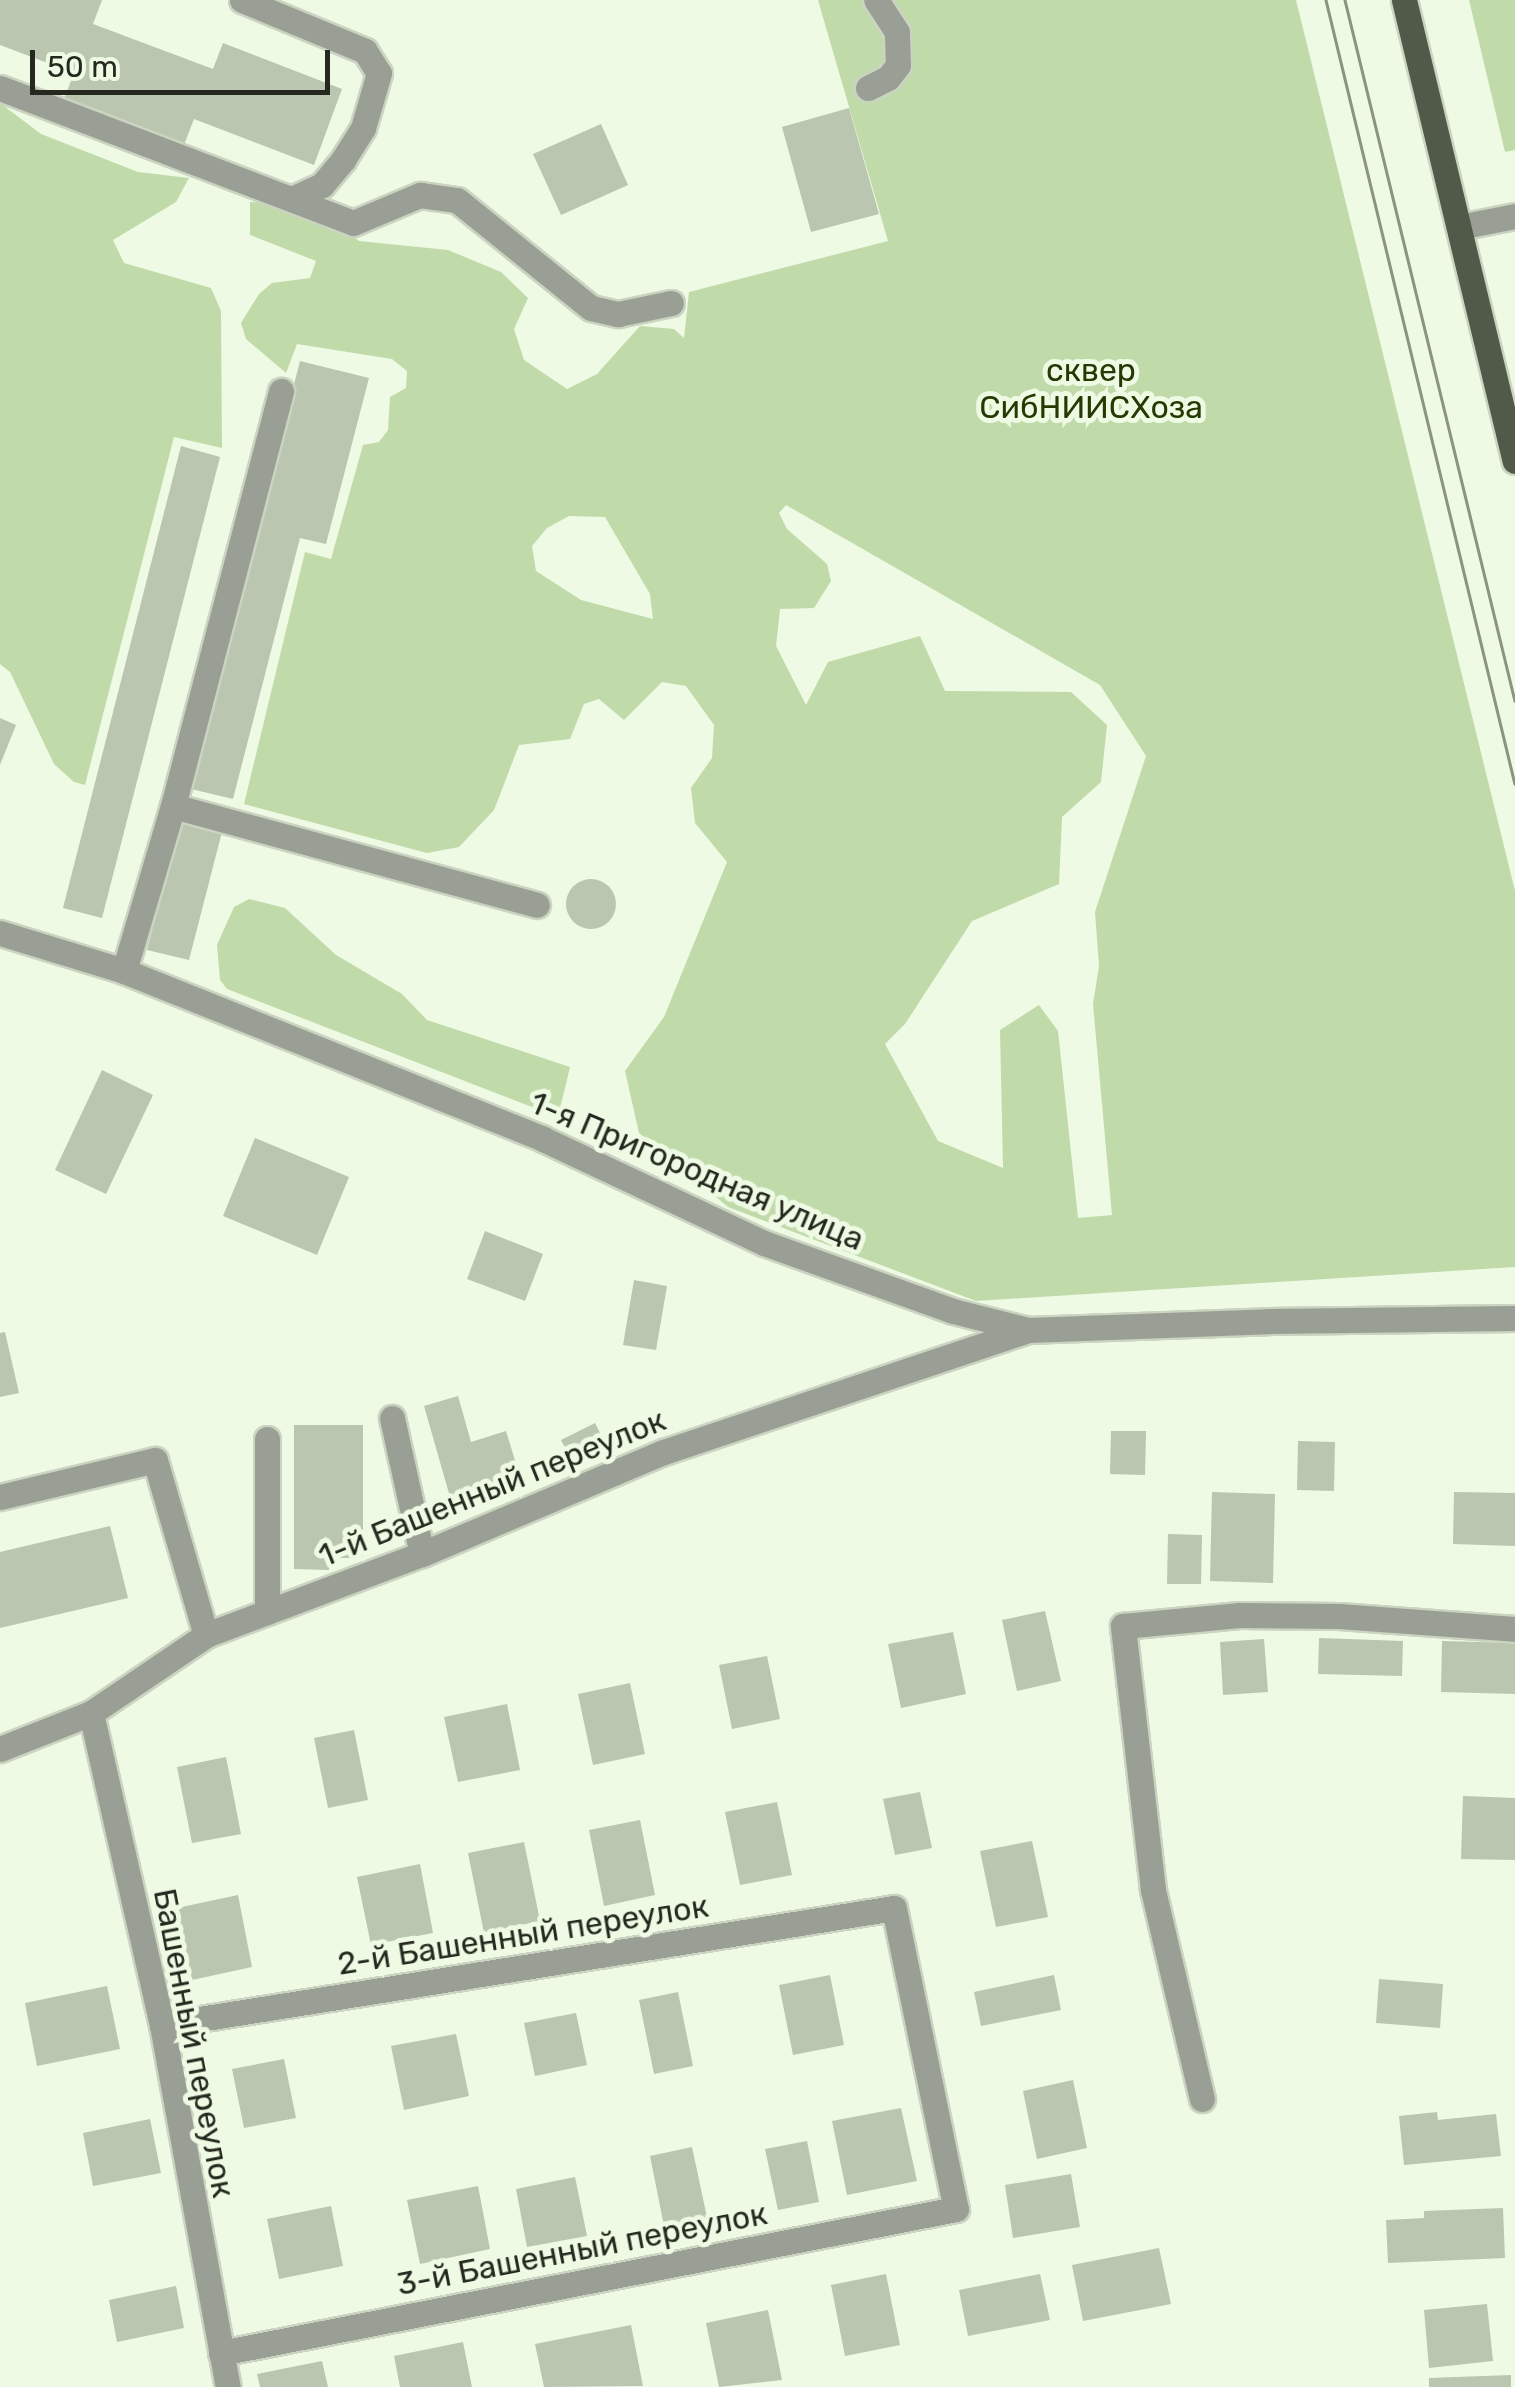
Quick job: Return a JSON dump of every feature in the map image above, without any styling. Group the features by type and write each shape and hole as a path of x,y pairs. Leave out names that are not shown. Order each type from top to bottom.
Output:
{"main road":[{"path":"1404,0 1515,461"}],"street":[{"path":"242,0 365,50 379,73 363,128 343,160 322,185 292,199"},
{"path":"868,88 888,78 898,65 897,32 876,0"},
{"path":"0,88 353,223 420,195 457,200 590,308 618,314 671,303"},
{"path":"1458,228 1515,216"},
{"path":"124,971 173,806 281,391"},
{"path":"173,806 538,905"},
{"name":"1-я Пригородная улица","path":"0,934 124,971 543,1139 764,1243 953,1311 1028,1330 1268,1320 1515,1318"},
{"name":"1-й Башенный переулок","path":"0,1749 91,1712 206,1635 422,1554 664,1452 1028,1330"},
{"path":"392,1418 422,1554"},
{"path":"267,1439 267,1612"},
{"path":"0,1497 155,1460 206,1635"},
{"path":"1202,2098 1153,1890 1123,1626 1222,1616 1340,1616 1515,1629"},
{"name":"Башенный переулок","path":"91,1712 162,2026 228,2387"},
{"name":"2-й Башенный переулок","path":"162,2026 894,1908 956,2209"},
{"name":"3-й Башенный переулок","path":"220,2353 956,2209"}],"green space":[{"name":"сквер СибНИИСХоза","path":"818,0 1296,0 1515,891 1515,1267 976,1301 728,1207 639,1133 625,1071 664,1017 727,862 695,823 691,788 712,758 714,725 686,686 662,682 624,720 599,699 584,704 570,739 519,745 494,810 459,847 427,853 244,804 305,552 331,559 363,445 379,442 388,430 390,397 406,388 407,371 392,359 297,344 286,373 246,339 241,323 259,294 272,283 310,278 316,261 250,235 250,202 302,204 333,218 359,241 448,250 501,272 528,298 514,329 524,360 567,389 597,374 640,326 674,329 684,338 689,292 888,241","holes":["786,505 1100,685 1146,756 1095,912 1099,966 1093,1004 1112,1215 1078,1218 1058,1031 1039,1005 1000,1030 1003,1168 938,1141 885,1044 905,1024 972,921 1059,884 1062,817 1101,782 1107,725 1071,692 945,691 920,636 828,662 806,705 776,646 780,609 814,608 831,581 827,564 787,529 779,513","569,516 605,517 650,594 653,619 581,600 536,571 532,546 547,528"]},
{"path":"1469,0 1515,0 1515,150 1505,152"},
{"path":"0,103 41,134 138,172 189,178 176,202 113,240 124,263 211,288 221,311 222,448 174,437 85,785 74,782 54,764 10,672 0,664"},
{"path":"249,899 285,908 336,955 402,994 427,1020 570,1067 558,1117 227,989 220,980 217,945 234,907"}],"building":[{"path":"0,0 102,0 93,24 213,69 223,43 342,89 314,165 194,119 184,145 64,99 74,73 0,45"},
{"path":"849,108 879,214 811,232 782,127"},
{"path":"601,124 628,185 561,215 533,154"},
{"path":"300,361 369,378 326,544 300,538 233,799 191,789"},
{"path":"181,446 220,457 102,918 63,908"},
{"path":"0,718 16,725 0,765"},
{"path":"181,817 223,828 189,960 147,950"},
{"path":"591,879 608,887 616,904 608,921 591,929 574,921 566,904 574,887"},
{"path":"102,1070 153,1095 106,1194 55,1170"},
{"path":"255,1138 349,1177 317,1255 223,1216"},
{"path":"485,1231 543,1254 525,1301 467,1279"},
{"path":"634,1280 667,1286 656,1350 623,1345"},
{"path":"5,1332 19,1393 0,1397 0,1333"},
{"path":"458,1396 471,1442 506,1431 524,1490 454,1511 424,1406"},
{"path":"595,1423 605,1443 572,1461 561,1440"},
{"path":"294,1425 363,1425 363,1558 329,1558 329,1570 294,1569"},
{"path":"1111,1431 1146,1431 1145,1475 1110,1474"},
{"path":"1298,1441 1335,1442 1334,1491 1297,1490"},
{"path":"1212,1492 1275,1494 1273,1583 1210,1581"},
{"path":"1454,1492 1515,1493 1515,1546 1453,1544"},
{"path":"110,1526 128,1598 0,1628 0,1552"},
{"path":"1168,1534 1202,1535 1201,1584 1167,1584"},
{"path":"1045,1611 1061,1681 1017,1691 1002,1620"},
{"path":"953,1632 966,1694 901,1708 888,1644"},
{"path":"1319,1638 1403,1641 1402,1676 1318,1674"},
{"path":"1264,1639 1268,1692 1223,1695 1220,1642"},
{"path":"1442,1641 1515,1643 1515,1694 1441,1692"},
{"path":"767,1656 780,1719 732,1729 719,1665"},
{"path":"630,1683 645,1754 593,1765 578,1694"},
{"path":"507,1704 520,1770 458,1782 444,1717"},
{"path":"354,1730 368,1800 328,1808 314,1738"},
{"path":"226,1757 241,1834 192,1843 177,1767"},
{"path":"920,1792 932,1848 895,1855 883,1799"},
{"path":"1463,1796 1515,1798 1515,1860 1461,1859"},
{"path":"777,1802 792,1875 740,1885 725,1812"},
{"path":"640,1820 655,1895 604,1906 589,1830"},
{"path":"1032,1841 1048,1917 996,1927 980,1851"},
{"path":"524,1842 540,1921 484,1933 468,1853"},
{"path":"420,1864 433,1933 371,1945 357,1877"},
{"path":"238,1895 252,1967 192,1980 177,1908"},
{"path":"830,1975 844,2045 793,2055 779,1985"},
{"path":"1054,1975 1061,2010 981,2026 974,1992"},
{"path":"1379,1979 1443,1984 1440,2028 1376,2023"},
{"path":"107,1986 120,2049 37,2066 25,2003"},
{"path":"678,1992 693,2066 654,2074 639,2000"},
{"path":"576,2013 587,2065 535,2076 524,2023"},
{"path":"456,2034 469,2096 404,2110 391,2046"},
{"path":"284,2059 296,2118 244,2128 232,2069"},
{"path":"1073,2080 1087,2148 1037,2159 1023,2091"},
{"path":"901,2108 917,2181 847,2195 832,2121"},
{"path":"1437,2112 1438,2120 1496,2114 1501,2156 1404,2165 1399,2116"},
{"path":"150,2119 161,2173 93,2186 83,2133"},
{"path":"807,2141 819,2202 778,2210 765,2149"},
{"path":"692,2147 708,2222 665,2231 650,2156"},
{"path":"1071,2174 1080,2227 1013,2238 1005,2185"},
{"path":"575,2177 587,2236 527,2247 516,2189"},
{"path":"478,2186 490,2249 420,2264 407,2200"},
{"path":"331,2206 343,2266 279,2279 267,2219"},
{"path":"1503,2208 1505,2258 1388,2263 1386,2220 1424,2218 1424,2211"},
{"path":"1159,2248 1171,2304 1083,2321 1072,2265"},
{"path":"886,2274 900,2345 845,2356 831,2285"},
{"path":"1040,2274 1050,2320 968,2336 959,2290"},
{"path":"176,2286 184,2328 117,2342 109,2300"},
{"path":"1487,2304 1493,2361 1429,2368 1424,2310"},
{"path":"768,2310 782,2380 719,2387 706,2323"},
{"path":"631,2325 643,2386 544,2387 535,2344"},
{"path":"463,2342 472,2387 400,2387 394,2356"},
{"path":"322,2361 328,2387 260,2387 257,2374"},
{"path":"1511,2375 1511,2387 1429,2387 1429,2378"}],"tram line":[{"path":"1326,0 1515,784"},
{"path":"1345,0 1515,701"}]}
